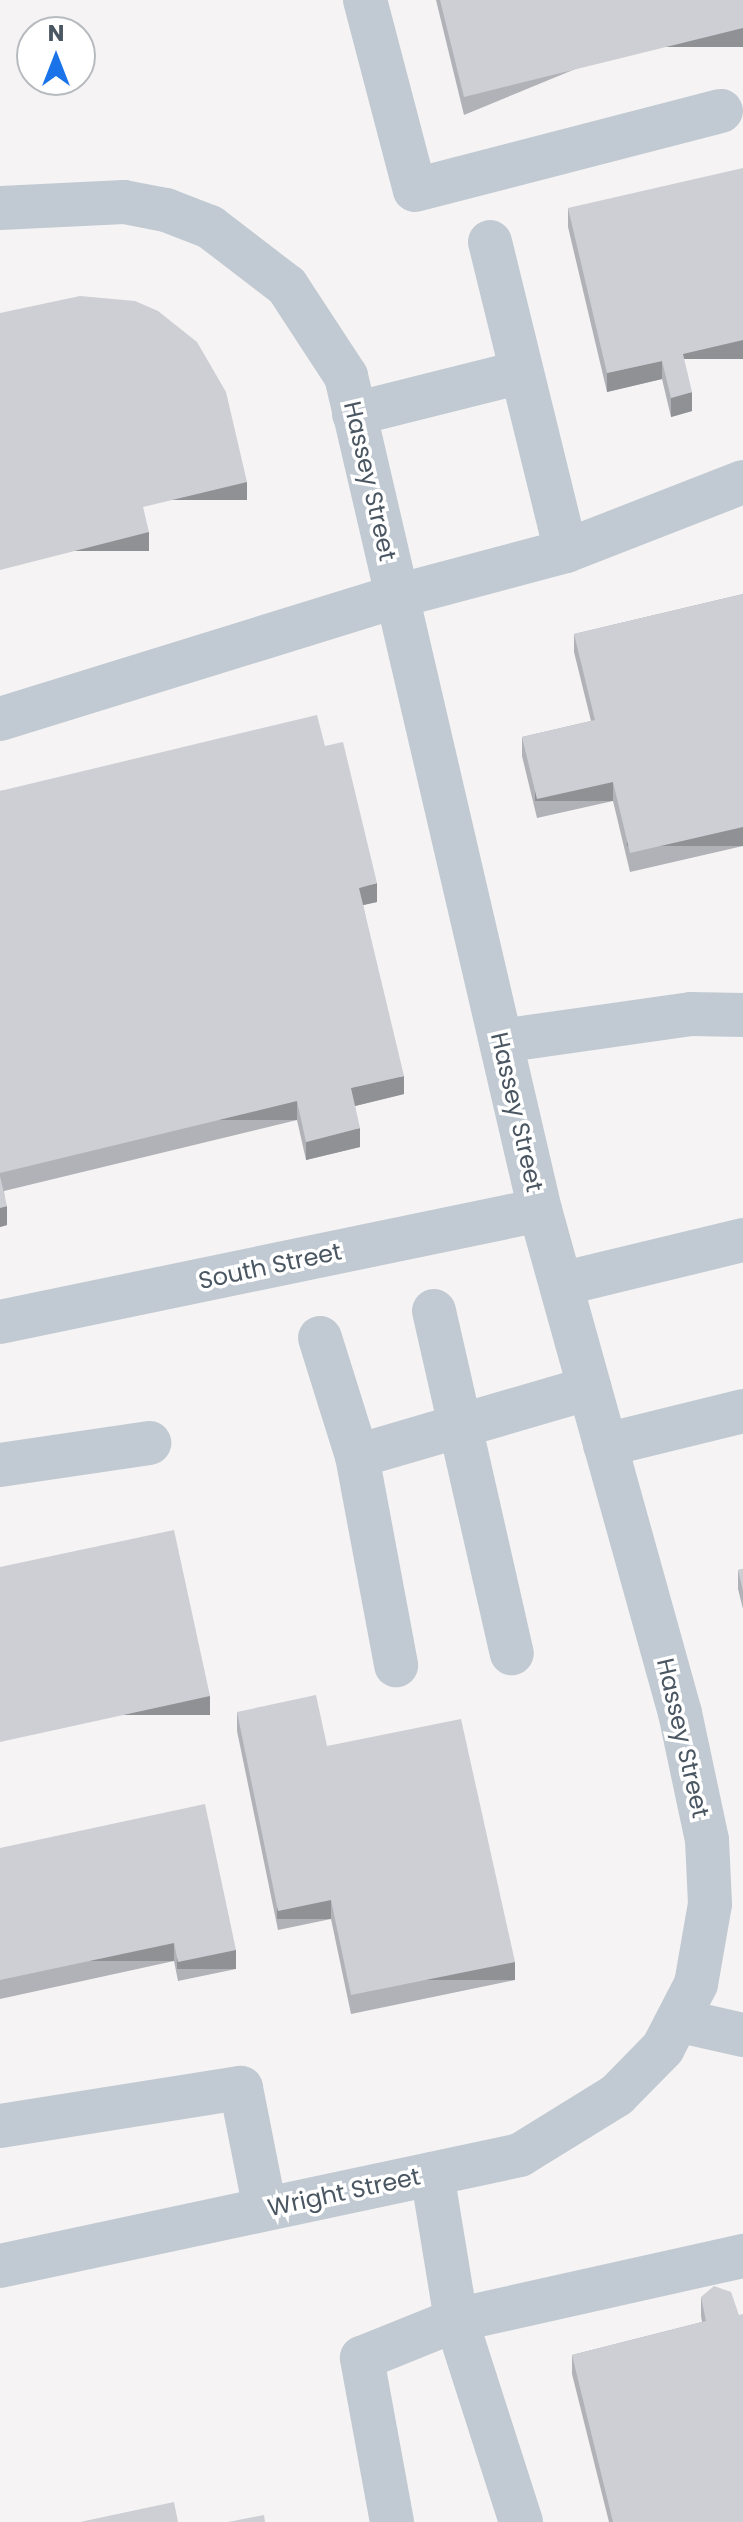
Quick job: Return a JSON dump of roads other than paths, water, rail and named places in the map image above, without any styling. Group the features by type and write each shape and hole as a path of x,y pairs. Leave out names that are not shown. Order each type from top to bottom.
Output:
{"street":[{"path":"365,0 415,190 721,111"},
{"name":"Hassey Street","path":"2,198 124,202 193,220 252,254 287,286 346,376 540,1210 680,1713 707,1840 705,1943 669,2038"},
{"path":"490,242 566,551"},
{"path":"354,414 521,372"},
{"path":"0,719 397,596 566,551 743,482"},
{"path":"501,1041 691,1014 743,1015"},
{"name":"South Street","path":"0,1322 540,1210"},
{"path":"561,1284 743,1240"},
{"path":"434,1311 463,1425 512,1653"},
{"path":"320,1338 357,1456 396,1665"},
{"path":"357,1456 589,1388"},
{"path":"605,1445 743,1411"},
{"path":"0,1465 149,1443"},
{"path":"669,2038 743,2035"},
{"name":"Wright Street","path":"0,2266 520,2155 617,2095 669,2038"},
{"path":"0,2126 241,2088 265,2209"},
{"path":"432,2174 456,2320 521,2522"},
{"path":"392,2522 362,2358 456,2320 743,2256"}]}
